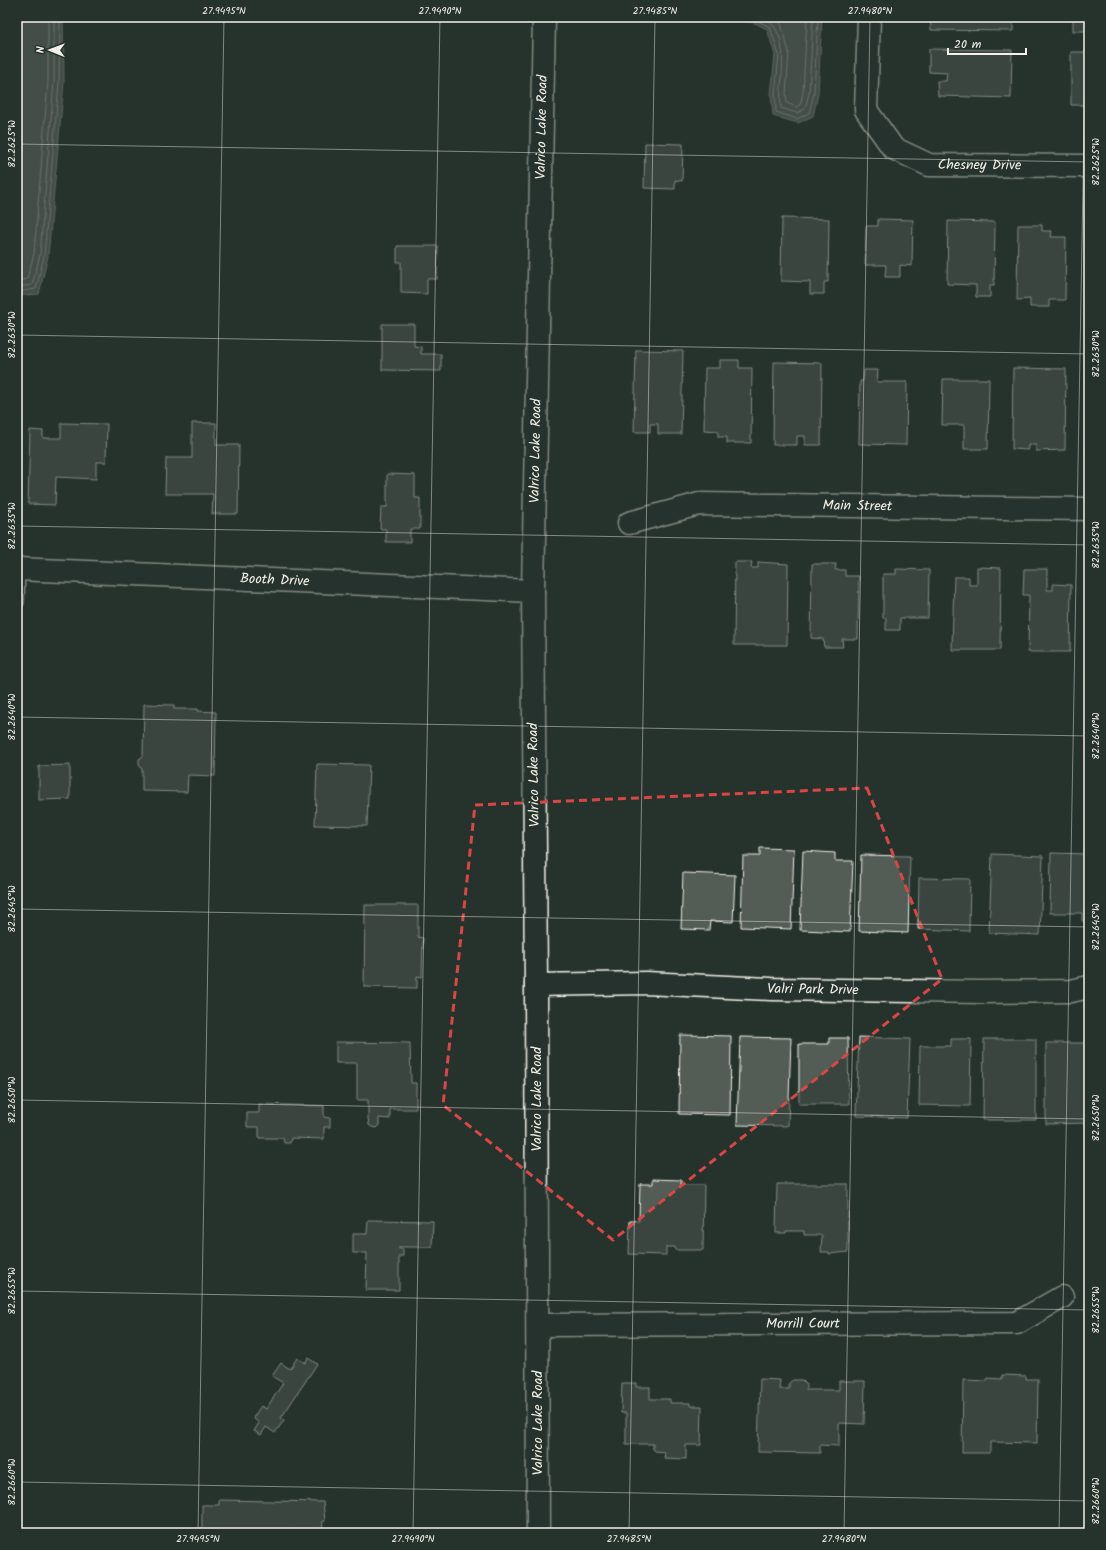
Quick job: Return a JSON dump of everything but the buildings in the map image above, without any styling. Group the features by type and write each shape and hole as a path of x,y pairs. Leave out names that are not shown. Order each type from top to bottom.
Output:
{"street":[{"name":"Valrico Lake Road","path":"538,1533 533,591 544,17"},
{"name":"Chesney Drive","path":"869,17 866,110 893,148 929,165 1089,166"},
{"name":"Main Street","path":"629,523 699,504 1089,509"},
{"name":"Booth Drive","path":"18,569 533,591"},
{"name":"Valri Park Drive","path":"536,985 646,983 771,989 981,992 1071,991 1089,987"},
{"name":"Morrill Court","path":"538,1325 1017,1323 1062,1297"}],"lane":[{"path":"17,602 18,569"}],"highlighted area":[{"path":"867,788 942,979 613,1240 443,1105 475,805"}],"water":[{"path":"17,17 63,17 64,82 48,256 39,294 17,296"},
{"path":"718,17 822,17 818,94 813,116 798,123 773,116 771,94 775,55 767,29 755,23"}]}
